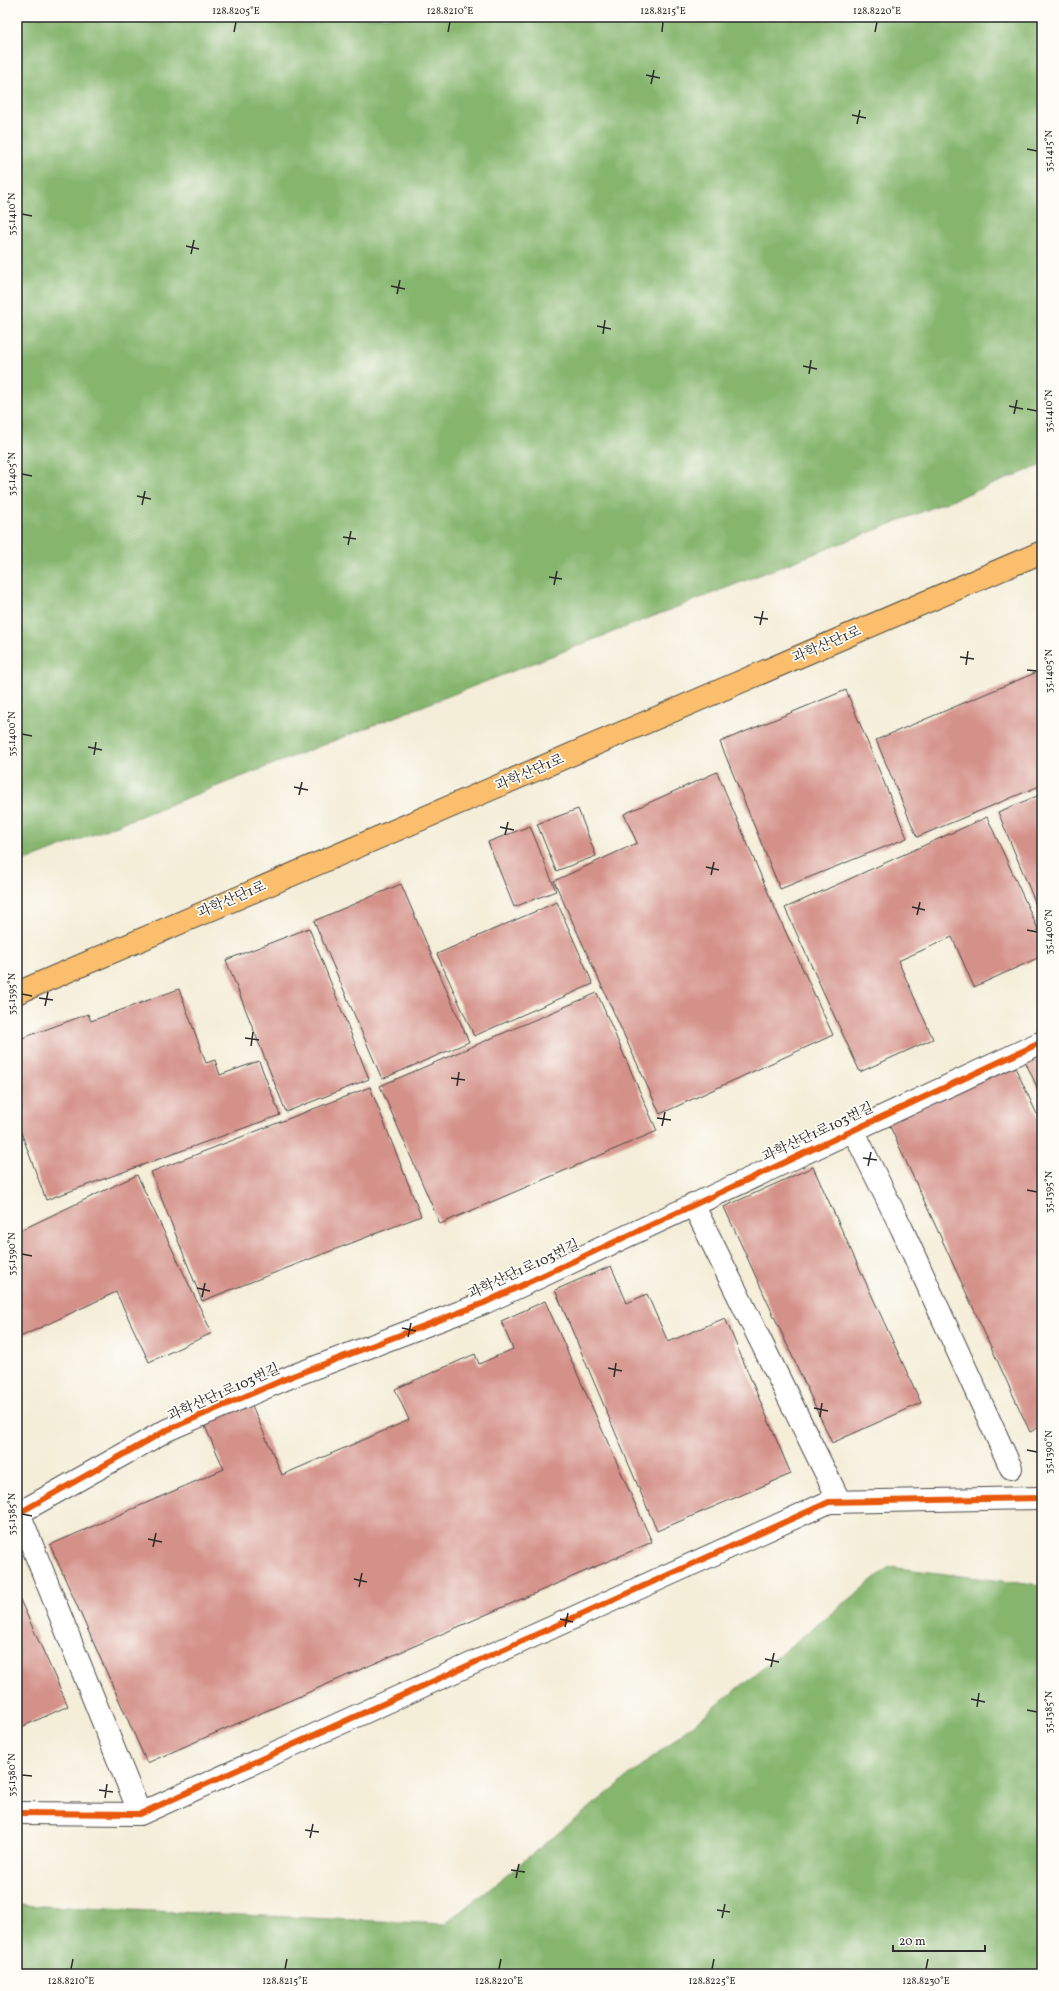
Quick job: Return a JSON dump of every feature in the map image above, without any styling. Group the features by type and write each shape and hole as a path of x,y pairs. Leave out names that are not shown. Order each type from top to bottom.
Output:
{"main road":[{"name":"과학산단1로","path":"17,993 1042,552"}],"street":[{"name":"과학산단1로103번길","path":"18,1510 168,1430 290,1377 484,1302 1042,1042"},
{"path":"853,1130 902,1229 1011,1468"},
{"path":"693,1204 840,1502"},
{"path":"17,1813 140,1814 829,1502 1042,1498"},
{"path":"18,1510 140,1814"}],"green space":[{"path":"17,17 1042,17 1042,465 17,864"},
{"path":"889,1567 1042,1586 1042,1974 17,1974 17,1905 445,1924"}],"building":[{"path":"1042,670 1042,785 917,837 876,740"},
{"path":"846,690 907,838 780,889 720,742"},
{"path":"717,772 772,902 833,1035 660,1114 554,881 637,843 624,814"},
{"path":"1042,794 1042,919 998,812"},
{"path":"578,809 596,856 556,871 537,824"},
{"path":"987,817 1042,938 1042,956 974,987 952,937 898,961 933,1039 860,1072 785,908"},
{"path":"530,826 556,891 514,907 488,842"},
{"path":"401,884 469,1042 382,1079 314,921"},
{"path":"557,902 593,984 474,1036 437,954"},
{"path":"309,928 369,1079 286,1112 226,960"},
{"path":"179,989 206,1063 215,1060 220,1075 259,1061 280,1115 46,1200 17,1121 17,1040 88,1014 91,1021"},
{"path":"597,993 657,1131 440,1224 380,1086"},
{"path":"1042,1053 1042,1098 1025,1061"},
{"path":"1014,1065 1042,1125 1042,1426 1030,1432 888,1122"},
{"path":"370,1087 421,1216 202,1301 151,1172"},
{"path":"813,1167 921,1403 832,1443 724,1207"},
{"path":"137,1175 212,1333 149,1362 116,1292 18,1338 17,1232"},
{"path":"611,1266 627,1303 647,1294 668,1342 725,1318 791,1474 657,1531 555,1290"},
{"path":"545,1301 652,1542 147,1763 50,1545 224,1469 203,1422 250,1401 282,1475 409,1420 395,1389 475,1354 479,1364 513,1349 501,1321"},
{"path":"17,1593 68,1706 17,1729"}],"cycle path":[{"path":"19,1513 167,1430 290,1377 484,1303 1042,1042"},
{"path":"17,1813 140,1814 829,1502 1042,1498"}]}
